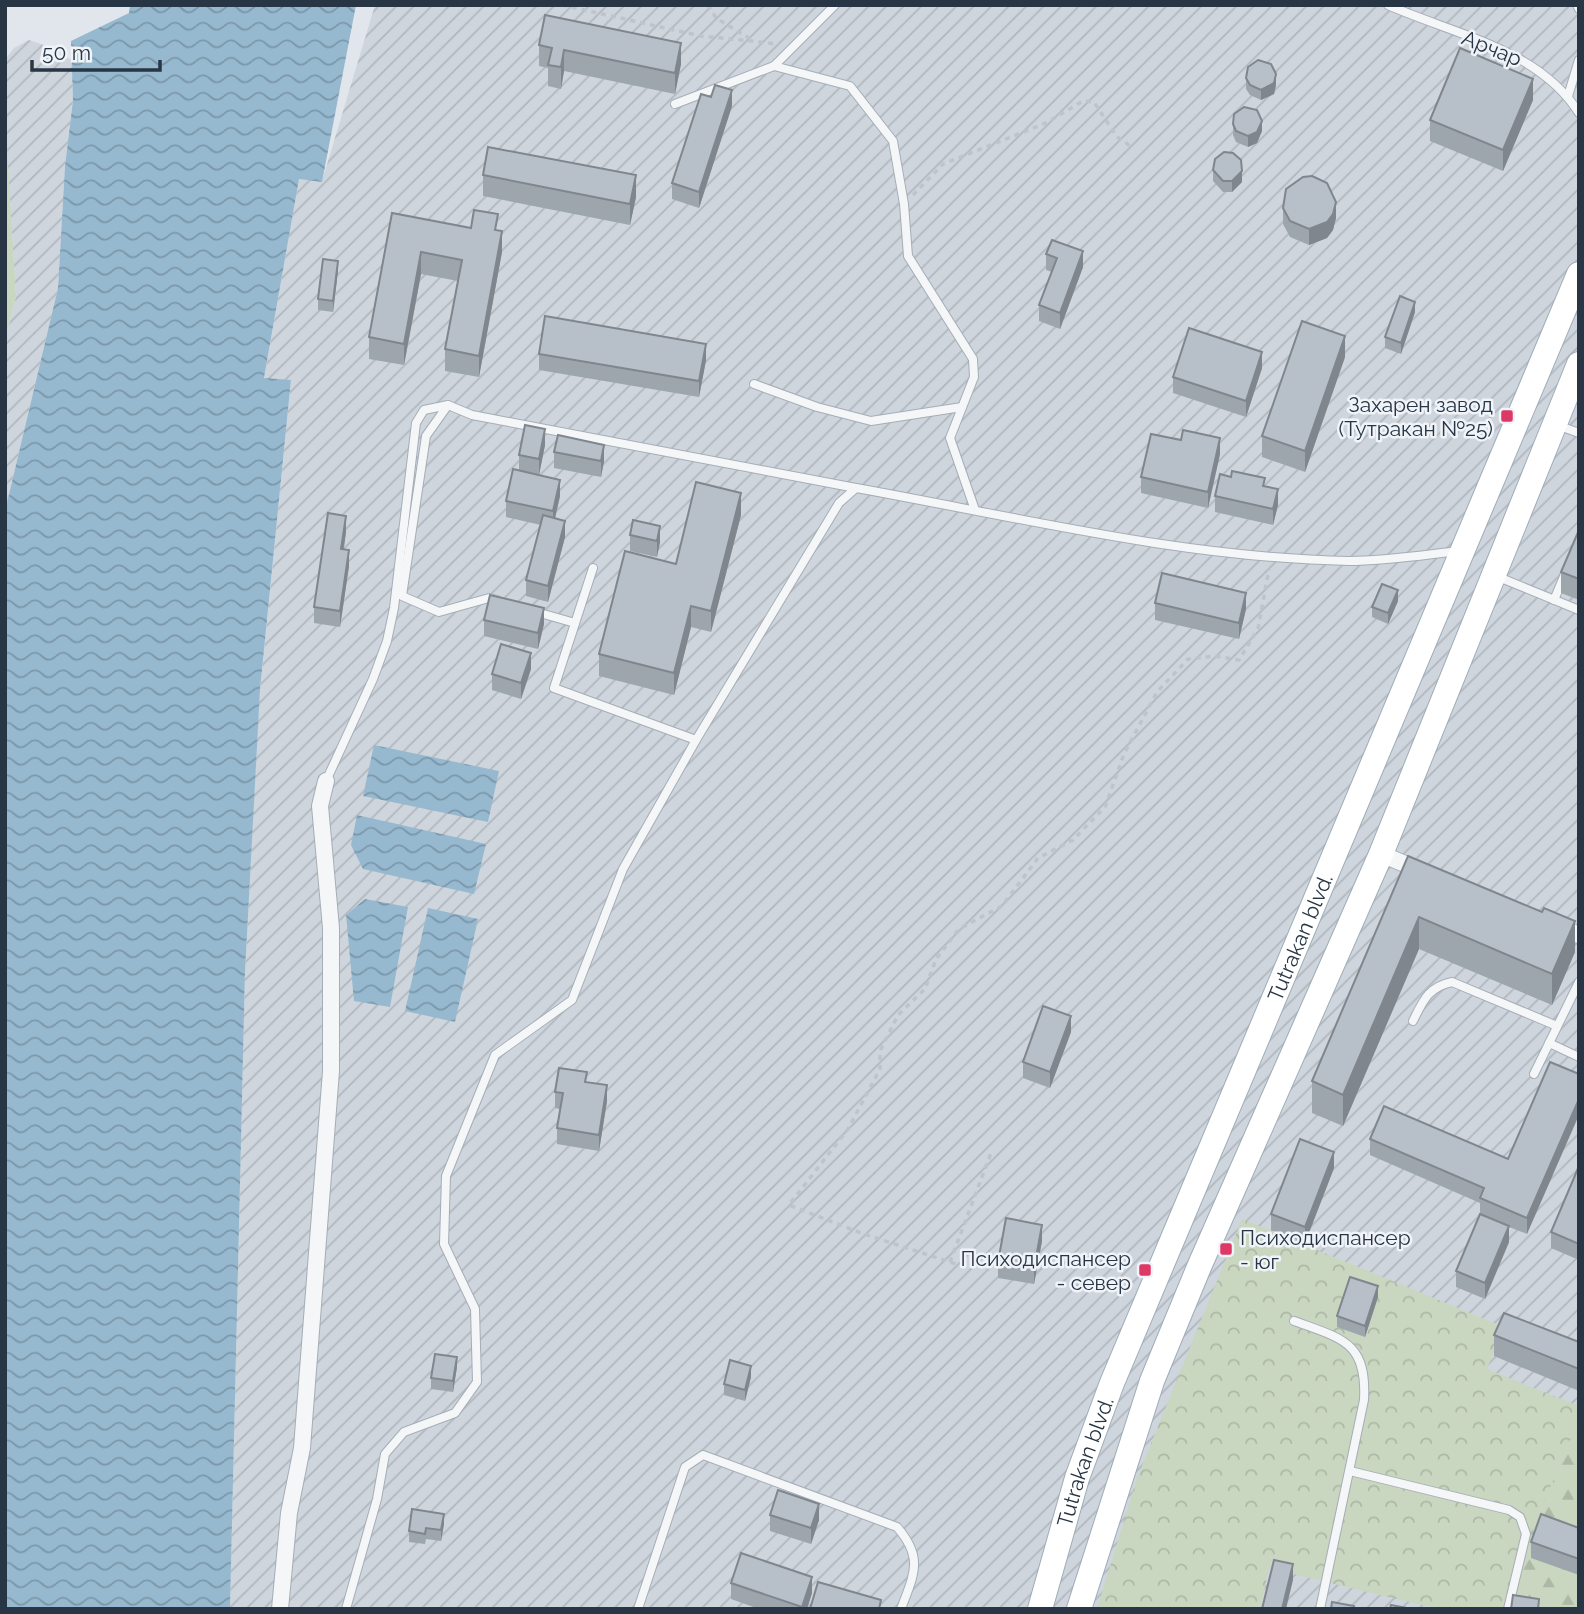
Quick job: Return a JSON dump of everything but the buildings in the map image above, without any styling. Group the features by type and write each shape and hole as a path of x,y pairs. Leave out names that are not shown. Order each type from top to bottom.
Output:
{"main road":[{"name":"Tutrakan blvd.","path":"1040,1609 1077,1478 1112,1383 1578,280"},
{"name":"Tutrakan blvd.","path":"1079,1609 1152,1381 1199,1267 1381,854 1579,364"},
{"path":"1355,809 1393,825"},
{"path":"1344,838 1381,854"}],"street":[{"path":"280,1609 289,1513 302,1448 331,1071 331,928 320,806 326,781"},
{"path":"1381,854 1443,880"},
{"path":"1542,920 1579,935"}],"lane":[{"path":"675,104 774,65 835,5"},
{"name":"Арчар","path":"1388,5 1530,63 1568,96 1579,113"},
{"path":"1568,96 1579,60"},
{"path":"774,65 849,86 892,141 905,204 908,256 972,359 974,377 950,438 975,510"},
{"path":"754,384 817,407 871,421 962,407"},
{"path":"326,781 373,679 387,641 394,608 416,423 424,410 448,405 472,415 1207,551 1351,561 1462,551"},
{"path":"448,405 426,436 402,596 439,612 489,598 501,601"},
{"path":"1555,424 1579,433"},
{"path":"346,1609 377,1499 385,1454 404,1432 455,1413 477,1382 475,1308 444,1244 446,1176 495,1055 572,1000 623,869 696,740 839,503 856,488"},
{"path":"1554,600 1569,565"},
{"path":"593,568 554,688 696,740"},
{"path":"1493,575 1579,610"},
{"path":"526,609 575,623"},
{"path":"1413,1021 1426,995 1436,985 1452,982 1557,1026"},
{"path":"1534,1074 1579,982"},
{"path":"1549,1043 1579,1058"},
{"path":"1294,1321 1348,1344 1361,1360 1365,1374 1364,1400 1321,1609"},
{"path":"638,1609 685,1467 703,1455 897,1527 914,1552 915,1572 901,1609"},
{"path":"1350,1471 1509,1510 1520,1517 1526,1534 1508,1609"}],"path":[{"path":"562,5 701,36 794,46"},
{"path":"708,5 716,18 754,41"},
{"path":"905,204 943,164 1046,123 1083,101 1094,102 1117,137 1132,147"},
{"path":"965,1267 861,1233 789,1205 848,1129 880,1069 880,1051 898,1015 925,989 936,959 959,929 1002,905 1038,858 1073,840 1105,807 1124,754 1157,692 1188,659 1214,656 1239,660 1258,629 1272,557"},
{"path":"950,1262 991,1153"}],"shaded area":[{"path":"375,5 1579,5 1579,1609 230,1609 245,972 259,702 291,381 264,379 299,178 322,181"},
{"path":"29,40 44,45 54,56 72,59 73,100 65,166 58,288 5,511 5,341 16,296 6,136 6,58 14,48"}],"green space":[{"path":"5,113 16,296 5,341"},
{"path":"1242,1219 1504,1327 1487,1369 1579,1406 1579,1419 1499,1609 1438,1609 1269,1568 1260,1609 1097,1609 1137,1478"},
{"path":"1579,1419 1579,1609 1499,1609"}],"water":[{"path":"130,5 356,5 322,182 299,179 264,378 291,380 260,690 245,972 230,1609 5,1609 5,511 58,288 65,166 73,100 71,41 129,13"},
{"path":"374,745 499,771 488,822 363,796"},
{"path":"357,815 486,844 474,894 363,869 351,845"},
{"path":"365,899 408,907 390,1007 354,1001 346,915"},
{"path":"428,908 478,919 455,1022 405,1011"}],"place":[{"name":"Захарен завод (Тутракан №25)","path":"1507,416"},
{"name":"Психодиспансер - юг","path":"1226,1249"},
{"name":"Психодиспансер - север","path":"1145,1270"}]}
